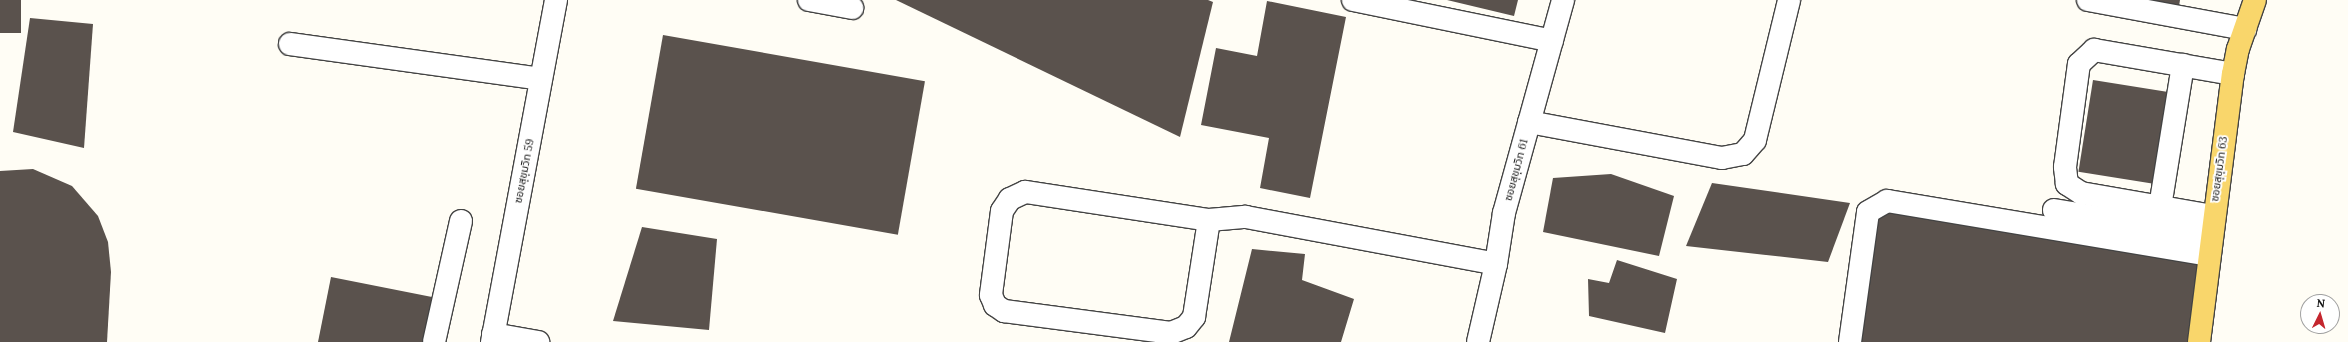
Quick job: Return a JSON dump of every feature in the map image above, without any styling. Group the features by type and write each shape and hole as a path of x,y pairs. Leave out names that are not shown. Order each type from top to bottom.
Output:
{"main road":[{"name":"ซอยสุขุมวิท 63","path":"2199,342 2211,236 2233,74 2244,29 2255,0"}],"street":[{"name":"ซอยสุขุมวิท 59","path":"492,338 556,0"},
{"path":"808,0 852,8"},
{"path":"1353,0 1552,41"},
{"name":"ซอยสุขุมวิท 61","path":"1478,342 1496,264 1504,213 1563,0"},
{"path":"1529,122 1722,158 1743,154 1755,140 1789,0"},
{"path":"2088,0 2244,29"},
{"path":"290,44 542,78"},
{"path":"2211,236 2160,207 2081,193 2068,184 2065,167 2079,64 2094,50 2233,74"},
{"path":"2160,207 2183,65"},
{"path":"1209,220 1194,317 1186,327 1171,333 1004,311 995,305 992,295 1002,211 1010,199 1025,192 1209,220 1246,217 1496,264"},
{"path":"1850,342 1868,212 1887,200 2211,236"},
{"path":"2054,210 2211,236"},
{"path":"434,342 461,221"},
{"path":"492,338 538,342"}],"building":[{"path":"0,0 21,0 21,33 0,33"},
{"path":"896,0 1208,0 1213,2 1180,137"},
{"path":"1447,0 1518,0 1514,16"},
{"path":"2152,0 2180,0 2179,6"},
{"path":"1267,1 1346,17 1310,198 1260,188 1269,138 1201,125 1216,48 1257,56"},
{"path":"30,18 93,24 84,148 13,132"},
{"path":"663,35 925,81 898,235 636,189"},
{"path":"2093,80 2176,93 2161,185 2078,172"},
{"path":"33,169 72,186 98,216 108,242 111,272 107,342 0,342 0,171"},
{"path":"1611,174 1674,196 1659,256 1543,232 1553,178"},
{"path":"1712,183 1850,203 1828,262 1686,246"},
{"path":"1886,207 2203,259 2194,342 1856,342 1873,215"},
{"path":"642,227 717,239 709,330 613,321"},
{"path":"1252,249 1305,254 1302,280 1354,299 1341,342 1229,342"},
{"path":"1617,260 1677,279 1665,333 1589,316 1588,279 1609,283"},
{"path":"331,277 432,297 423,342 318,342"}]}
